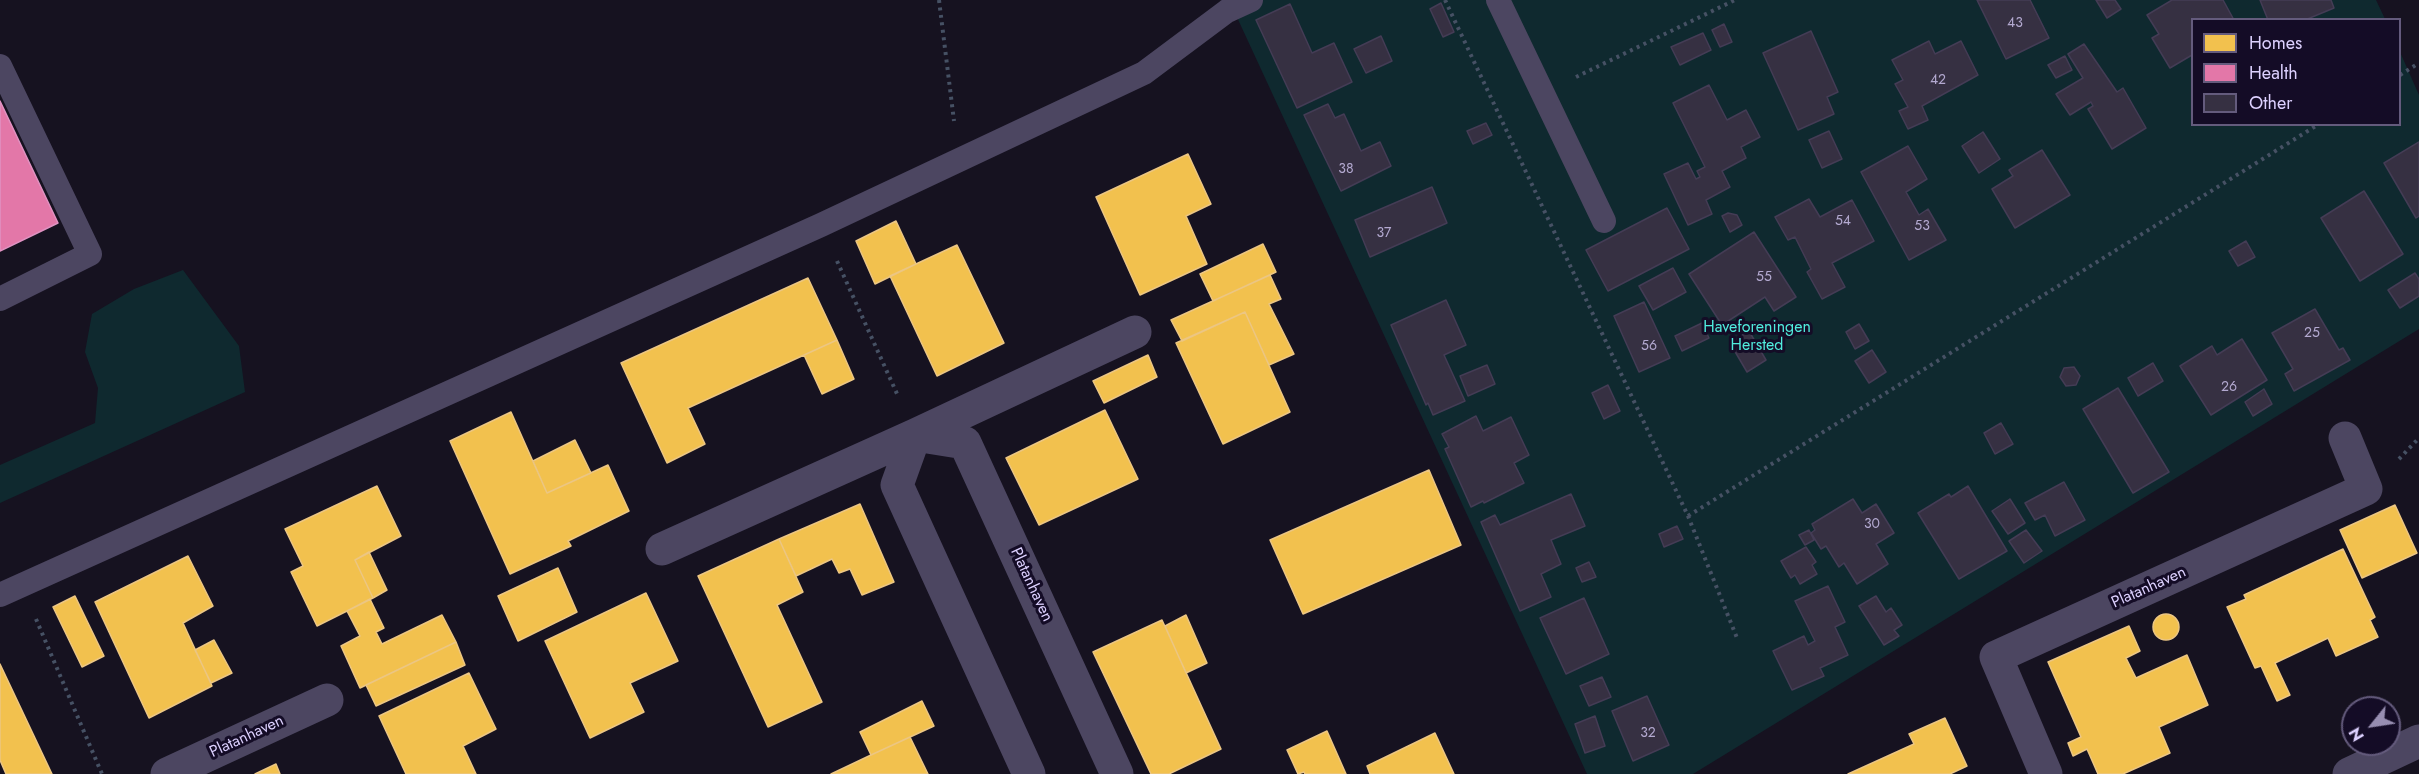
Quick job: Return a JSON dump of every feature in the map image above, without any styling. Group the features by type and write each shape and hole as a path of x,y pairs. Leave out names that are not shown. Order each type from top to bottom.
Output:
{"street":[{"path":"662,549 915,435 1135,332"},
{"path":"915,435 897,485 1029,774"},
{"name":"Platanhaven","path":"915,435 965,442 1117,774"},
{"name":"Platanhaven","path":"2046,774 1996,657 2366,489 2345,438"},
{"name":"Platanhaven","path":"167,774 327,700"},
{"path":"2349,774 2419,741"}],"lane":[{"path":"11,590 821,225 1144,73 1227,11 1251,0"},
{"path":"1498,0 1604,220"},
{"path":"0,66 90,254 0,299"}],"path":[{"path":"939,0 958,160"},
{"path":"1445,0 1688,516 1737,638"},
{"path":"1543,93 1735,0"},
{"path":"2401,74 2419,63"},
{"path":"1688,516 2316,126"},
{"path":"821,225 915,435"},
{"path":"11,590 102,774"}],"green space":[{"name":"Haveforeningen Hersted","path":"1229,0 2376,0 2385,18 2191,18 2191,126 2401,126 2401,54 2419,95 2419,329 1693,774 1587,774"},
{"path":"183,270 239,346 245,392 0,503 0,465 95,423 98,388 85,352 92,314 134,289"}],"building: Homes":[{"path":"1188,154 1211,204 1186,216 1207,264 1140,295 1096,197"},
{"path":"896,221 916,264 875,284 856,241"},
{"path":"1263,244 1276,272 1213,301 1200,274"},
{"path":"957,245 1004,343 937,376 890,276"},
{"path":"1270,275 1281,299 1269,304 1294,354 1269,365 1245,312 1182,341 1171,320"},
{"path":"808,278 837,340 688,408 705,444 667,463 621,363"},
{"path":"1245,312 1290,412 1223,444 1176,343"},
{"path":"837,340 854,379 822,394 804,355"},
{"path":"1148,355 1157,377 1104,403 1093,381"},
{"path":"1105,410 1138,479 1039,525 1006,458"},
{"path":"511,412 547,493 608,465 629,511 568,541 571,546 510,574 450,441"},
{"path":"575,440 591,473 547,493 533,461"},
{"path":"1429,470 1461,545 1303,614 1270,540"},
{"path":"377,486 401,536 355,560 373,598 317,626 291,572 303,566 285,529"},
{"path":"860,504 894,582 862,595 850,569 839,573 832,559 796,576 779,539"},
{"path":"2395,505 2417,553 2362,578 2340,530"},
{"path":"779,539 803,592 777,605 822,702 768,727 698,576"},
{"path":"2343,549 2375,617 2370,620 2378,637 2336,656 2328,638 2275,663 2290,695 2277,701 2261,666 2255,668 2227,607 2246,599 2244,595"},
{"path":"369,552 387,590 373,598 355,560"},
{"path":"188,556 213,606 183,623 212,686 149,718 95,602"},
{"path":"558,568 577,612 518,641 498,596"},
{"path":"646,593 678,661 630,683 644,712 590,738 545,641"},
{"path":"75,596 104,656 82,667 53,607"},
{"path":"370,599 384,628 376,632 382,644 442,615 456,642 360,688 341,646 360,636 347,611"},
{"path":"2166,614 2175,618 2179,627 2175,636 2166,640 2157,636 2153,627 2157,618"},
{"path":"1186,615 1207,663 1186,673 1165,626"},
{"path":"1162,620 1221,749 1169,774 1151,774 1093,652"},
{"path":"2129,626 2140,651 2126,658 2136,678 2187,655 2208,705 2159,727 2170,753 2123,774 2098,774 2087,749 2073,756 2068,743 2081,737 2048,662"},
{"path":"214,640 232,673 211,683 195,650"},
{"path":"456,642 465,665 376,706 366,685"},
{"path":"0,664 52,774 6,774 0,760"},
{"path":"469,673 496,729 463,746 476,774 406,774 379,716"},
{"path":"922,701 934,726 871,755 860,732"},
{"path":"1945,718 1967,766 1950,774 1848,774 1914,744 1909,734"},
{"path":"1327,731 1346,774 1305,774 1304,772 1298,774 1287,750"},
{"path":"1435,733 1454,774 1370,774 1367,766"},
{"path":"910,737 928,774 831,774 871,755"},
{"path":"276,764 280,774 255,774"}],"building: Health":[{"path":"0,101 58,223 0,251"}],"building: Other":[{"path":"1977,0 2030,0 2049,38 2006,59"},
{"path":"2096,0 2115,0 2121,9 2107,18"},
{"path":"2172,0 2223,0 2233,18 2191,18 2191,56 2170,68 2152,38 2159,34 2147,15"},
{"path":"2260,0 2331,0 2334,8 2310,18 2267,18"},
{"path":"1441,3 1454,32 1443,37 1430,9"},
{"path":"1290,4 1312,53 1334,43 1352,82 1297,108 1256,20"},
{"path":"1724,24 1732,42 1720,47 1712,30"},
{"path":"1811,31 1838,92 1827,97 1834,114 1798,130 1763,53"},
{"path":"1703,33 1711,50 1680,65 1671,47"},
{"path":"1381,36 1392,61 1366,73 1354,49"},
{"path":"1929,41 1935,54 1961,41 1978,75 1922,106 1928,120 1908,129 1899,111 1908,107 1895,84 1903,80 1892,60"},
{"path":"2084,44 2117,92 2123,88 2146,128 2112,149 2088,109 2093,106 2091,102 2070,115 2056,94 2083,78 2068,54"},
{"path":"2065,56 2072,70 2056,78 2048,65"},
{"path":"1709,85 1727,120 1746,110 1760,137 1741,147 1746,158 1722,171 1730,187 1706,200 1712,214 1688,225 1664,174 1688,163 1696,179 1700,177 1697,171 1705,167 1673,103"},
{"path":"1328,104 1335,118 1344,114 1361,151 1380,142 1391,166 1341,191 1304,115"},
{"path":"1486,123 1492,135 1473,144 1467,131"},
{"path":"1829,131 1842,159 1822,168 1809,140"},
{"path":"1983,132 2000,159 1979,173 1962,146"},
{"path":"2419,142 2419,216 2416,218 2384,163"},
{"path":"1908,146 1927,179 1906,192 1919,215 1928,209 1946,240 1909,260 1861,172"},
{"path":"2042,150 2070,195 2015,228 1992,189 2013,176 2009,170"},
{"path":"1432,187 1447,223 1370,257 1355,220"},
{"path":"2364,191 2403,254 2360,281 2321,218"},
{"path":"1809,199 1820,217 1852,200 1874,241 1832,263 1845,287 1822,299 1807,272 1811,269 1795,237 1788,240 1775,217"},
{"path":"1667,208 1689,249 1608,291 1586,250"},
{"path":"1728,213 1737,215 1742,225 1730,232 1722,216"},
{"path":"1754,232 1796,297 1774,311 1765,297 1722,325 1689,274"},
{"path":"2246,241 2255,257 2238,266 2229,251"},
{"path":"1673,268 1686,292 1653,310 1639,286"},
{"path":"2415,273 2419,279 2419,296 2400,308 2388,290"},
{"path":"1446,300 1466,345 1444,355 1465,401 1433,415 1428,403 1426,405 1391,325"},
{"path":"1644,302 1670,358 1639,372 1614,316"},
{"path":"2315,309 2339,350 2343,348 2350,360 2294,391 2285,374 2293,369 2272,333"},
{"path":"1702,323 1709,338 1682,351 1675,336"},
{"path":"1859,324 1869,341 1855,349 1846,332"},
{"path":"1749,331 1766,360 1747,372 1730,343"},
{"path":"2242,339 2267,380 2211,415 2180,366 2212,346 2217,355"},
{"path":"1872,350 1886,372 1869,383 1855,361"},
{"path":"2153,363 2163,381 2138,396 2128,378"},
{"path":"1487,365 1495,384 1468,396 1460,376"},
{"path":"2074,367 2080,376 2076,385 2066,386 2060,377 2064,368"},
{"path":"1608,385 1620,411 1604,419 1592,393"},
{"path":"2118,388 2169,472 2133,493 2083,409"},
{"path":"2264,389 2272,404 2253,416 2245,402"},
{"path":"1476,416 1483,431 1511,417 1529,455 1514,463 1524,483 1471,507 1445,449 1449,447 1442,434"},
{"path":"2001,423 2013,444 1995,454 1984,433"},
{"path":"2064,482 2085,520 2055,536 2045,515 2035,520 2025,503"},
{"path":"1968,486 2007,551 1959,579 1918,513 1949,494 1951,497"},
{"path":"1571,494 1585,526 1551,540 1561,564 1541,574 1551,597 1520,611 1481,522 1495,515 1500,525"},
{"path":"1853,499 1862,513 1876,504 1894,533 1876,544 1888,564 1857,584 1844,563 1839,567 1826,546 1821,549 1811,533 1815,530 1812,524"},
{"path":"2010,499 2025,523 2008,534 1992,511"},
{"path":"1677,526 1683,539 1664,547 1659,534"},
{"path":"1809,530 1814,540 1805,545 1799,535"},
{"path":"2026,530 2042,551 2024,563 2009,541"},
{"path":"1806,547 1816,562 1812,565 1817,574 1800,584 1795,575 1791,578 1781,561"},
{"path":"1589,562 1596,577 1582,582 1576,568"},
{"path":"1828,586 1845,622 1835,627 1848,655 1820,668 1824,676 1792,690 1773,651 1804,636 1808,645 1815,641 1795,601"},
{"path":"1876,596 1886,612 1891,608 1902,625 1894,630 1899,636 1884,645 1859,606"},
{"path":"1584,598 1609,654 1566,674 1540,618"},
{"path":"1602,677 1611,697 1589,706 1580,686"},
{"path":"1647,696 1669,745 1633,761 1612,711"},
{"path":"1595,716 1605,746 1585,753 1575,724"}]}
